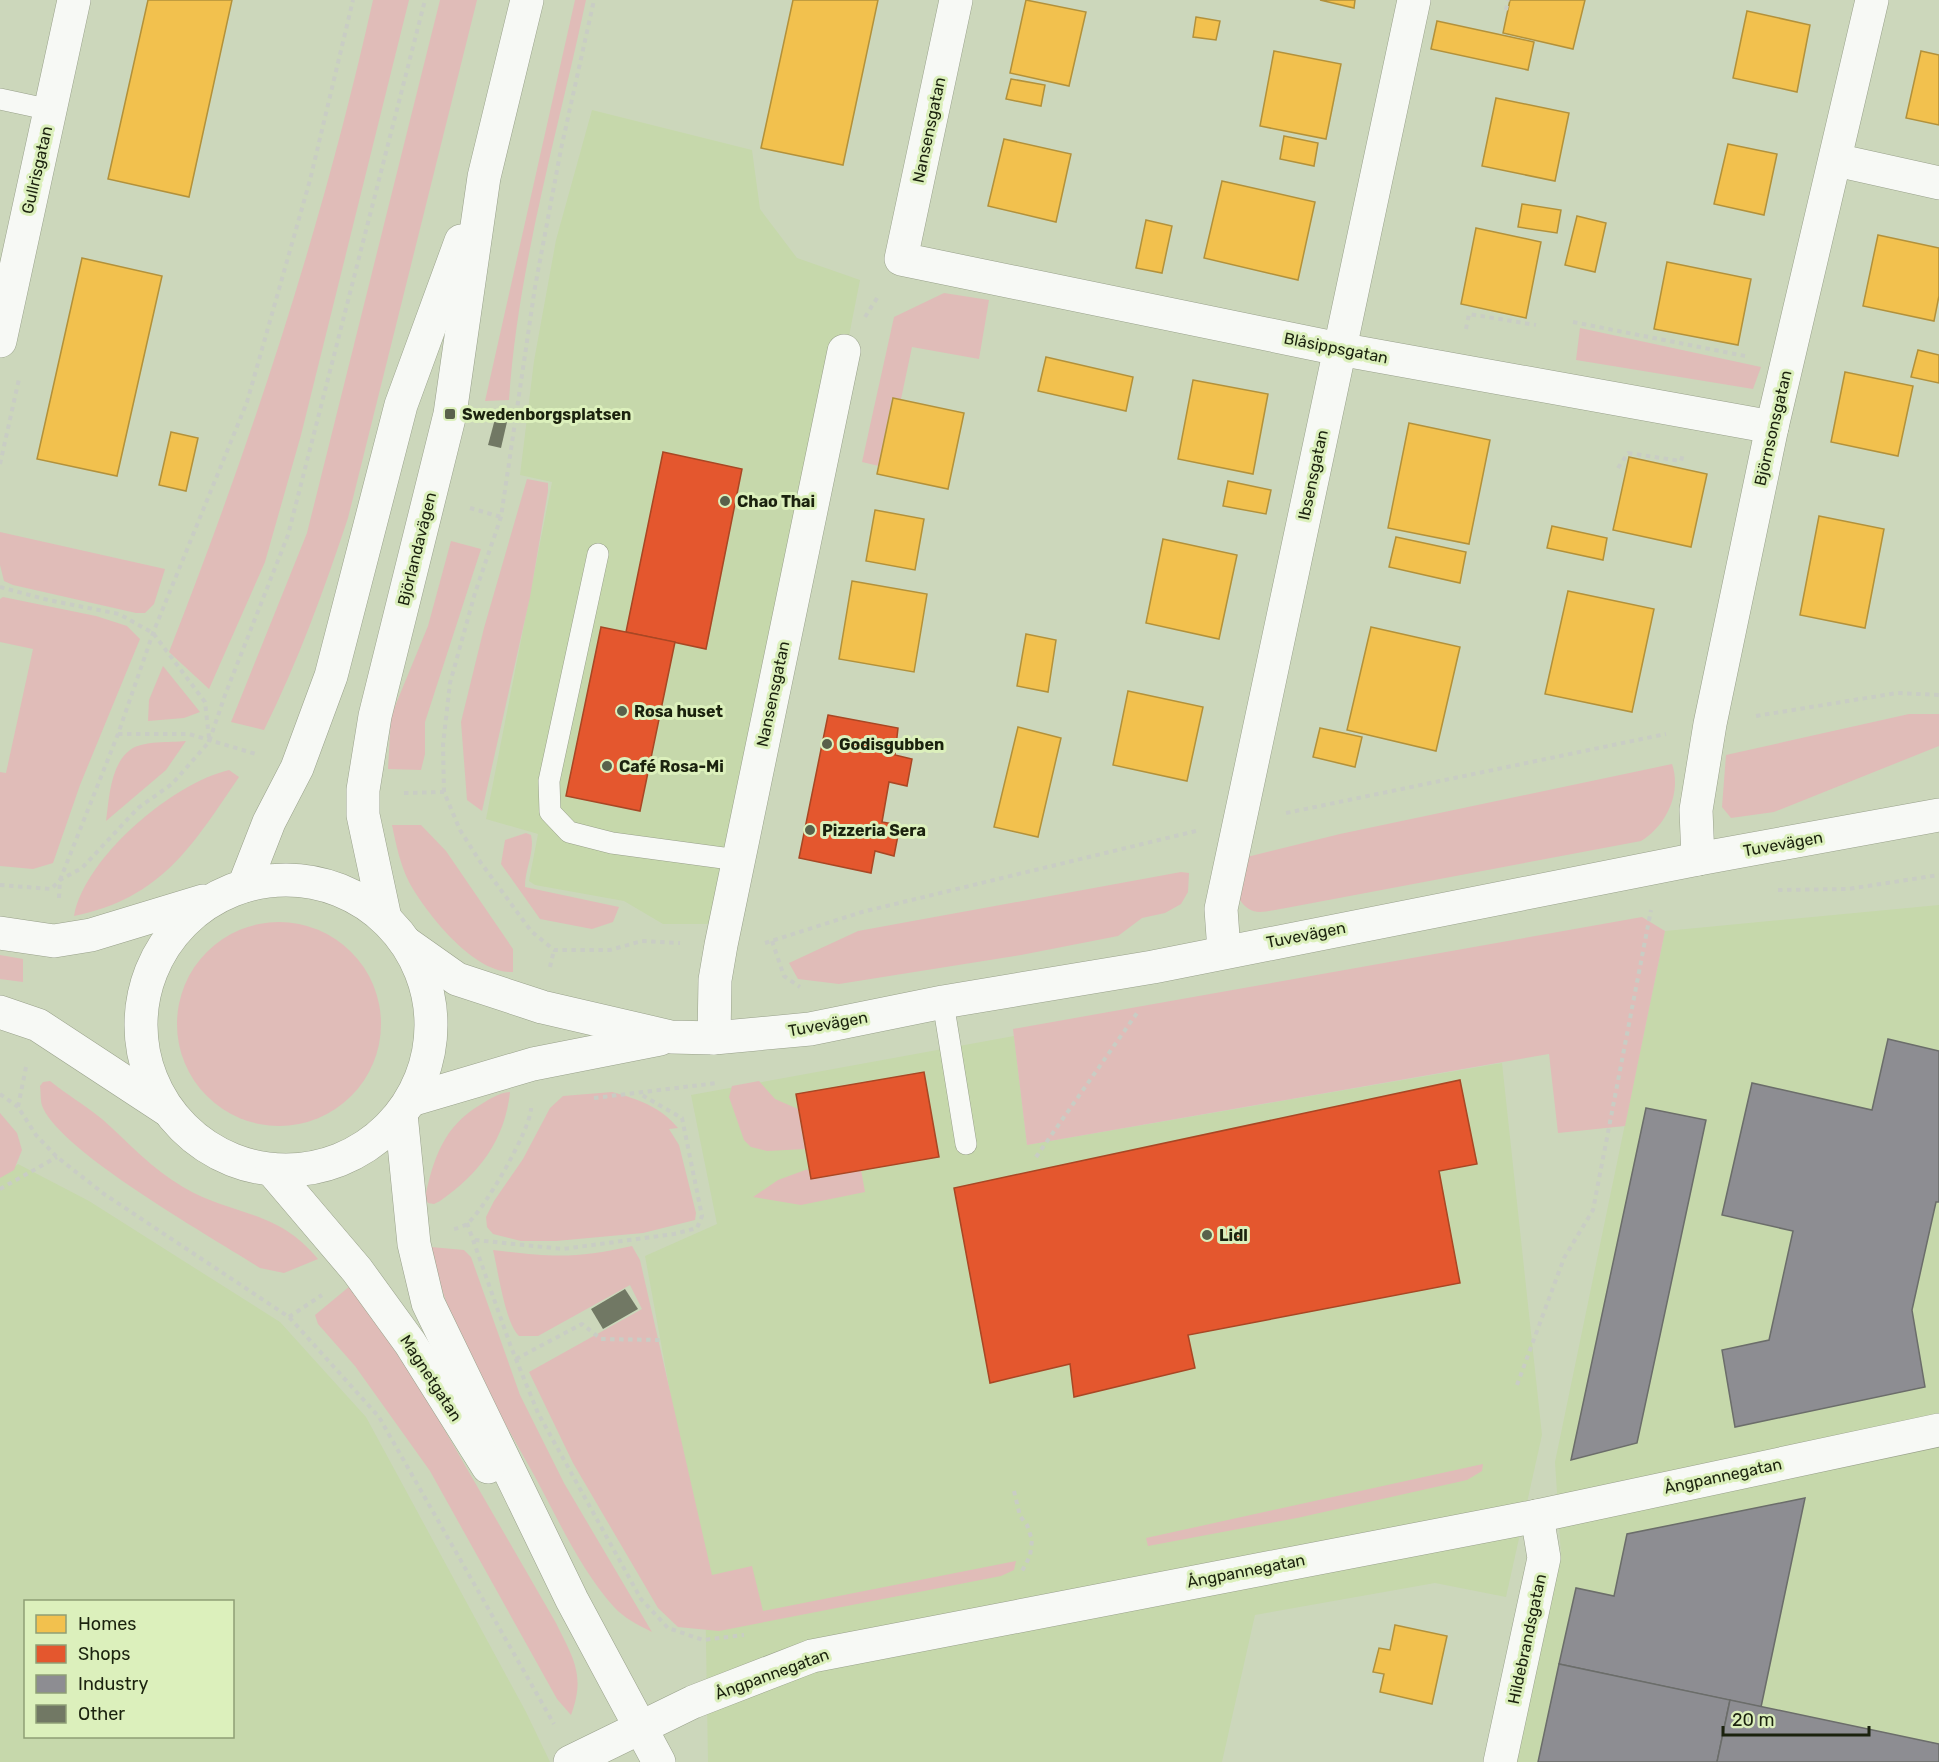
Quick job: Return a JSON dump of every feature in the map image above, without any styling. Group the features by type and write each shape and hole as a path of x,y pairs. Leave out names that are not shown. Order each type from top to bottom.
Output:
{"street":[{"name":"Gullrisgatan","path":"0,341 74,0"},
{"name":"Björlandavägen","path":"396,930 351,895 325,885 284,879 231,891 179,927 160,953 147,984 141,1017 144,1051 153,1082 170,1111 190,1134 215,1152 243,1164 272,1170 305,1169 344,1158 379,1137 406,1107 428,1058 431,1028 425,983 396,930 363,815 363,790 375,716 450,414 484,177 527,0"},
{"name":"Nansensgatan","path":"902,259 956,0"},
{"name":"Ibsensgatan","path":"1224,951 1221,909 1414,0"},
{"name":"Björnsonsgatan","path":"1698,859 1696,810 1710,724 1772,427 1872,0"},
{"path":"1836,160 1939,183"},
{"name":"Björlandavägen","path":"231,891 297,768 331,676 401,405 484,177"},
{"name":"Blåsippsgatan","path":"902,259 1340,349 1772,427"},
{"name":"Nansensgatan","path":"714,1038 715,980 844,351"},
{"name":"Tuvevägen","path":"396,930 457,979 542,1007 671,1037 714,1038 810,1029 943,1002 1153,967 1224,951 1698,859 1939,815"},
{"path":"0,933 54,941 91,935 231,891"},
{"path":"0,1012 38,1025 170,1111"},
{"name":"Tuvevägen","path":"406,1107 533,1064 671,1037"},
{"name":"Magnetgatan","path":"406,1107 414,1244 428,1303 572,1600 659,1762"},
{"name":"Magnetgatan","path":"272,1170 357,1270 410,1343 572,1600"},
{"name":"Ångpannegatan","path":"572,1760 693,1702 812,1656 1537,1516 1939,1430"},
{"name":"Hildebrandsgatan","path":"1500,1762 1544,1558 1537,1516"}],"lane":[{"path":"0,99 51,110"},
{"path":"598,554 549,781 550,812 569,832 612,843 738,860"},
{"path":"943,1002 966,1144"}],"path":[{"path":"60,880 118,734 153,633 247,402 310,180 353,0"},
{"path":"0,885 51,889 60,880 82,868 138,808 172,784 209,742 225,695 288,535 425,0"},
{"path":"444,792 443,745 450,683 475,593 501,517 533,299 561,149 594,0"},
{"path":"1506,10 1508,0"},
{"path":"844,351 902,259"},
{"path":"1573,322 1788,364"},
{"path":"461,506 501,517"},
{"path":"0,587 48,600 119,614 153,633 205,702 209,742"},
{"path":"118,734 189,734 209,742"},
{"path":"1187,833 1189,842"},
{"path":"1517,1385 1564,1258 1593,1210 1652,907"},
{"path":"772,941 784,976 801,988 812,987"},
{"path":"1036,1157 1140,1010"},
{"path":"475,1240 563,1249 674,1234 697,1228 702,1216 682,1118 638,1093"},
{"path":"0,1094 18,1107"},
{"path":"0,1189 57,1157 104,1194 289,1317 379,1417 572,1760"},
{"path":"467,1224 475,1240 516,1359 538,1413 641,1599 668,1628 703,1640 746,1634"},
{"path":"516,1359 582,1324 601,1339 660,1340"},
{"path":"1014,1491 1020,1516 1027,1525 1032,1540 1030,1556 1019,1575"}],"shaded area":[{"path":"373,0 409,0 301,435 265,562 209,689 169,652 229,491 284,330 332,166"},
{"path":"440,0 477,0 348,518 310,625 264,730 231,722 307,533"},
{"path":"575,0 586,0 530,249 514,349 509,400 485,401"},
{"path":"592,110 752,150 760,209 797,258 860,280 734,924 663,924 624,901 535,885 529,881 538,834 486,819 552,482 520,475 534,361 556,240"},
{"path":"944,293 989,300 979,359 912,347 901,399 892,398 879,466 862,462 894,317"},
{"path":"1580,328 1761,367 1753,389 1576,360"},
{"path":"527,479 548,483 548,491 530,597 482,811 467,800 461,722 484,628"},
{"path":"0,532 165,569 154,604 145,613 136,613 4,581 0,565"},
{"path":"451,541 481,549 425,722 425,754 421,770 388,769 391,716 428,626"},
{"path":"3,597 96,616 127,626 140,639 80,785 53,863 33,869 0,866 0,772 6,773 33,649 0,642 0,599"},
{"path":"163,666 200,712 184,718 148,721 149,700"},
{"path":"1909,714 1939,714 1939,746 1774,812 1731,818 1722,807 1726,755"},
{"path":"186,741 166,770 106,821 114,774 123,756 142,745"},
{"path":"1672,764 1675,786 1670,808 1658,827 1641,841 1265,912 1253,911 1238,897 1247,857 1340,834"},
{"path":"229,770 239,777 206,825 172,866 130,896 104,908 74,916 82,893 95,870 113,847 135,826 158,806 183,790"},
{"path":"392,825 421,825 446,851 513,949 513,972 498,970 467,953 439,925 409,882"},
{"path":"526,833 531,835 532,842 525,887 619,907 613,922 592,929 540,919 501,864 505,840"},
{"path":"1181,872 1189,873 1188,892 1181,904 1165,913 1142,918 1118,936 1021,955 839,984 798,979 789,963 858,931"},
{"path":"1939,905 1939,1762 1515,1762 1561,1555 1555,1462 1665,931"},
{"path":"1642,917 1665,931 1625,1126 1558,1133 1549,1054 1027,1145 1013,1029"},
{"path":"279,922 299,924 327,934 344,945 358,959 373,985 379,1004 381,1024 379,1044 369,1072 358,1089 344,1103 318,1118 299,1124 279,1126 259,1124 231,1114 214,1103 200,1089 185,1063 179,1044 177,1024 179,1004 189,976 200,959 214,945 240,930 259,924"},
{"path":"0,955 23,959 23,982 0,979"},
{"path":"1014,1036 1027,1145 1502,1063 1542,1435 1506,1597 1435,1583 1255,1615 1222,1762 708,1762 705,1583 645,1256 717,1224 691,1095"},
{"path":"50,1081 102,1119 172,1180 201,1196 270,1222 302,1243 318,1259 284,1273 260,1268 142,1194 79,1148 57,1127 41,1103 40,1086 43,1082"},
{"path":"759,1081 775,1099 798,1109 805,1149 767,1151 751,1147 744,1140 729,1097 732,1086"},
{"path":"510,1092 502,1125 488,1154 454,1191 434,1204 428,1203 425,1198 432,1170 449,1133 468,1113 498,1095"},
{"path":"612,1092 657,1109 678,1128 669,1129 679,1145 696,1213 695,1220 643,1233 556,1241 521,1241 493,1234 487,1227 486,1217 494,1201 523,1159 550,1108 563,1096"},
{"path":"0,1113 17,1133 22,1150 14,1170 0,1178"},
{"path":"18,1164 89,1201 280,1322 366,1417 526,1712 550,1762 0,1762 0,1178"},
{"path":"808,1169 811,1179 861,1170 865,1192 801,1205 753,1197 778,1180"},
{"path":"632,1246 640,1260 712,1575 752,1566 763,1611 1016,1561 1014,1570 1001,1576 719,1631 678,1627 658,1608 573,1463 529,1372 642,1309 630,1285 538,1336 519,1336 506,1308 493,1250 563,1256"},
{"path":"431,1247 464,1250 471,1257 520,1395 564,1483 652,1632 636,1624 614,1607 591,1577 570,1543 488,1393 460,1336 438,1278"},
{"path":"350,1286 406,1363 556,1623 576,1667 577,1689 571,1715 557,1699 430,1471 355,1366 318,1324 315,1315"},
{"path":"1483,1464 1482,1471 1467,1480 1297,1518 1148,1546 1146,1538 1187,1529"}],"building: Homes":[{"path":"148,0 232,0 189,197 108,179"},
{"path":"793,0 878,0 843,165 761,148"},
{"path":"1026,0 1086,12 1069,86 1010,73"},
{"path":"1320,0 1355,0 1354,8"},
{"path":"1510,0 1585,0 1573,49 1503,33"},
{"path":"1747,11 1810,25 1797,92 1733,78"},
{"path":"1196,17 1220,21 1216,40 1193,37"},
{"path":"1437,21 1534,42 1528,70 1431,49"},
{"path":"1274,51 1341,64 1326,139 1260,126"},
{"path":"1921,51 1939,55 1939,125 1906,118"},
{"path":"1011,79 1045,85 1041,106 1006,99"},
{"path":"1496,98 1569,113 1555,181 1482,166"},
{"path":"1284,136 1318,143 1314,166 1280,159"},
{"path":"1004,139 1071,154 1056,222 988,206"},
{"path":"1728,144 1777,154 1764,215 1714,204"},
{"path":"1222,181 1315,202 1298,280 1204,258"},
{"path":"1522,204 1561,210 1557,233 1518,227"},
{"path":"1577,216 1606,223 1595,272 1565,265"},
{"path":"1146,220 1172,226 1162,273 1136,268"},
{"path":"1476,228 1541,242 1526,318 1461,304"},
{"path":"1878,235 1939,248 1939,296 1934,321 1863,306"},
{"path":"82,258 162,276 117,476 37,459"},
{"path":"1667,262 1751,279 1738,345 1654,329"},
{"path":"1918,350 1939,355 1939,383 1911,377"},
{"path":"1046,357 1133,377 1126,411 1038,391"},
{"path":"1845,372 1913,386 1898,456 1831,442"},
{"path":"1193,380 1268,394 1253,474 1178,459"},
{"path":"893,398 964,413 948,489 877,474"},
{"path":"1409,423 1490,440 1469,544 1388,528"},
{"path":"171,432 198,438 186,491 159,485"},
{"path":"1629,457 1707,474 1691,547 1613,530"},
{"path":"1228,481 1271,490 1266,514 1223,506"},
{"path":"875,510 924,519 915,570 866,561"},
{"path":"1819,516 1884,529 1865,628 1800,615"},
{"path":"1552,526 1607,538 1603,560 1547,548"},
{"path":"1396,537 1466,552 1460,583 1389,567"},
{"path":"1163,539 1237,555 1219,639 1146,623"},
{"path":"852,581 927,594 914,672 839,659"},
{"path":"1568,591 1654,609 1632,712 1545,694"},
{"path":"1371,627 1460,647 1436,751 1347,730"},
{"path":"1026,634 1056,640 1048,692 1017,686"},
{"path":"1128,691 1203,707 1187,781 1113,765"},
{"path":"1018,727 1061,738 1038,837 994,827"},
{"path":"1320,728 1362,737 1355,767 1313,757"},
{"path":"1395,1625 1447,1636 1432,1704 1380,1692 1384,1674 1373,1672 1379,1648 1390,1650"}],"building: Shops":[{"path":"663,452 742,469 706,649 626,632"},
{"name":"Rosa huset","path":"601,627 675,642 640,811 566,796"},
{"path":"828,715 898,728 895,755 912,759 907,786 889,782 882,822 900,825 894,856 875,851 871,873 799,858"},
{"path":"924,1072 939,1157 811,1179 796,1094"},
{"name":"Lidl","path":"1460,1080 1477,1164 1439,1171 1460,1283 1188,1335 1195,1368 1074,1397 1070,1364 990,1383 954,1188"}],"building: Industry":[{"path":"1888,1039 1939,1051 1939,1202 1936,1202 1912,1310 1925,1387 1735,1427 1722,1350 1769,1340 1793,1231 1722,1215 1752,1083 1872,1110"},
{"path":"1646,1108 1706,1120 1637,1443 1571,1460"},
{"path":"1805,1498 1761,1707 1559,1664 1576,1588 1614,1596 1627,1534"},
{"path":"1559,1664 1730,1700 1717,1762 1538,1762"},
{"path":"1730,1700 1939,1744 1939,1762 1717,1762"}],"building: Other":[{"path":"495,419 507,422 501,448 488,445"},
{"path":"625,1289 638,1309 603,1329 591,1309"}],"place":[{"name":"Swedenborgsplatsen","path":"450,414"},
{"name":"Chao Thai","path":"725,501"},
{"name":"Rosa huset","path":"622,711"},
{"name":"Godisgubben","path":"827,744"},
{"name":"Café Rosa-Mi","path":"607,766"},
{"name":"Pizzeria Sera","path":"810,830"},
{"name":"Lidl","path":"1207,1235"}]}
